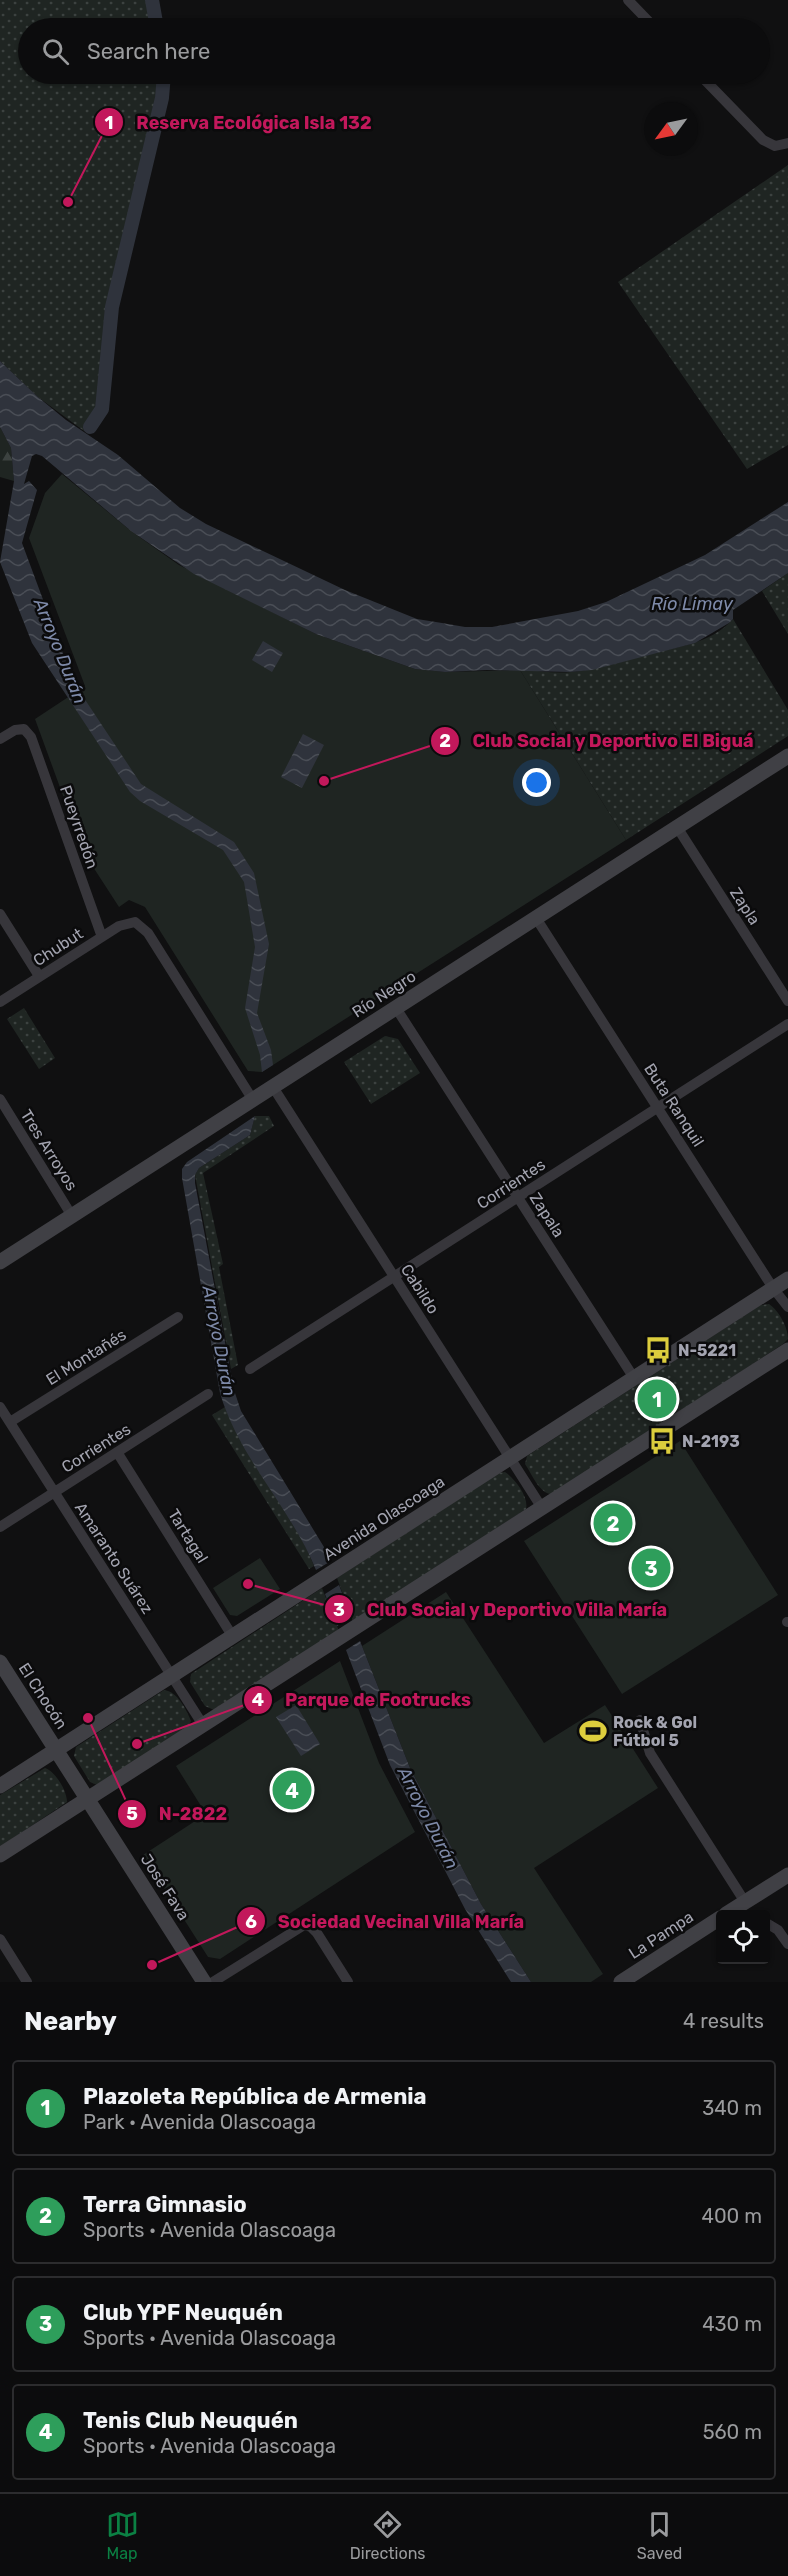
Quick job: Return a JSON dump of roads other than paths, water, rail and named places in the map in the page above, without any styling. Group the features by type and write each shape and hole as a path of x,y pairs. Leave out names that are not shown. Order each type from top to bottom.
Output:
{"main road":[{"name":"Río Negro","path":"0,1262 788,756"},
{"name":"Avenida Olascoaga","path":"0,1786 788,1279"},
{"path":"0,1855 788,1350"},
{"name":"El Chocón","path":"0,1662 56,1750"},
{"name":"José Fava","path":"56,1750 204,1982"},
{"path":"732,1910 788,1875"},
{"name":"La Pampa","path":"621,1982 716,1921"}],"street":[{"path":"628,0 645,18"},
{"path":"709,84 763,140 776,146 788,143"},
{"name":"Pueyrredón","path":"0,739 15,730 24,729 33,741 102,937"},
{"name":"Zapla","path":"677,827 788,1001"},
{"path":"0,914 39,976"},
{"name":"Buta Ranquil","path":"536,918 773,1288 788,1307"},
{"name":"Chubut","path":"0,1002 124,923 135,922 148,933 253,1100"},
{"name":"Zapala","path":"396,1008 634,1378"},
{"name":"Corrientes","path":"249,1369 788,1024"},
{"name":"Cabildo","path":"273,1087 542,1508"},
{"name":"Tres Arroyos","path":"0,1100 72,1216"},
{"name":"El Montañés","path":"10,1422 178,1317"},
{"name":"Corrientes","path":"0,1527 208,1394"},
{"name":"Amaranto Suárez","path":"0,1407 203,1725"},
{"name":"Tartagal","path":"117,1452 233,1636"},
{"path":"640,1720 650,1753 745,1902"},
{"path":"213,1982 296,1928 307,1925 316,1933 348,1982"},
{"path":"770,1925 778,1930 788,1944"},
{"path":"0,1939 27,1982"}],"water":[{"name":"Río Limay","path":"0,361 66,420 118,455 180,508 206,524 345,590 417,619 465,627 492,627 578,611 606,602 705,555 788,502 788,573 733,610 733,619 729,623 695,643 592,670 445,672 415,669 316,634 194,574 131,531 42,456 36,454 32,456 24,484 29,481 37,490 22,543 74,683 141,784 234,842 254,873 269,944 257,1013 271,1050 273,1065 262,1072 260,1055 245,1008 255,947 244,882 223,850 140,801 130,792 32,643 0,562 14,481 11,448 0,427"},
{"path":"263,641 283,653 272,672 252,660"},
{"path":"303,734 324,745 302,788 281,777"},
{"path":"255,1116 250,1135 199,1168 195,1175 195,1183 234,1390 241,1411 327,1552 331,1561 316,1570 293,1525 240,1439 220,1393 182,1178 182,1169 187,1162"},
{"path":"339,1585 351,1617 337,1626 325,1594"},
{"path":"360,1641 410,1768 481,1904 531,1982 511,1982 465,1909 390,1765 346,1650"},
{"path":"296,1705 320,1744 301,1756 276,1717"}],"waterway":[{"name":"Arroyo Durán","path":"152,0 155,18"},
{"name":"Arroyo Durán","path":"90,427 102,409 112,307 162,98 163,84"}],"place":[{"name":"Reserva Ecológica Isla 132","path":"68,202"},
{"name":"Club Social y Deportivo El Biguá","path":"324,781"},
{"name":"N-5221","path":"658,1350"},
{"name":"Plazoleta República de Armenia","path":"657,1399"},
{"name":"N-2193","path":"662,1441"},
{"name":"Terra Gimnasio","path":"613,1523"},
{"name":"Club YPF Neuquén","path":"651,1568"},
{"name":"Club Social y Deportivo Villa María","path":"248,1584"},
{"name":"N-2822","path":"88,1718"},
{"name":"Rock & Gol Fútbol 5","path":"593,1731"},
{"name":"Parque de Footrucks","path":"137,1744"},
{"name":"Tenis Club Neuquén","path":"292,1790"},
{"name":"Sociedad Vecinal Villa María","path":"152,1965"}]}
